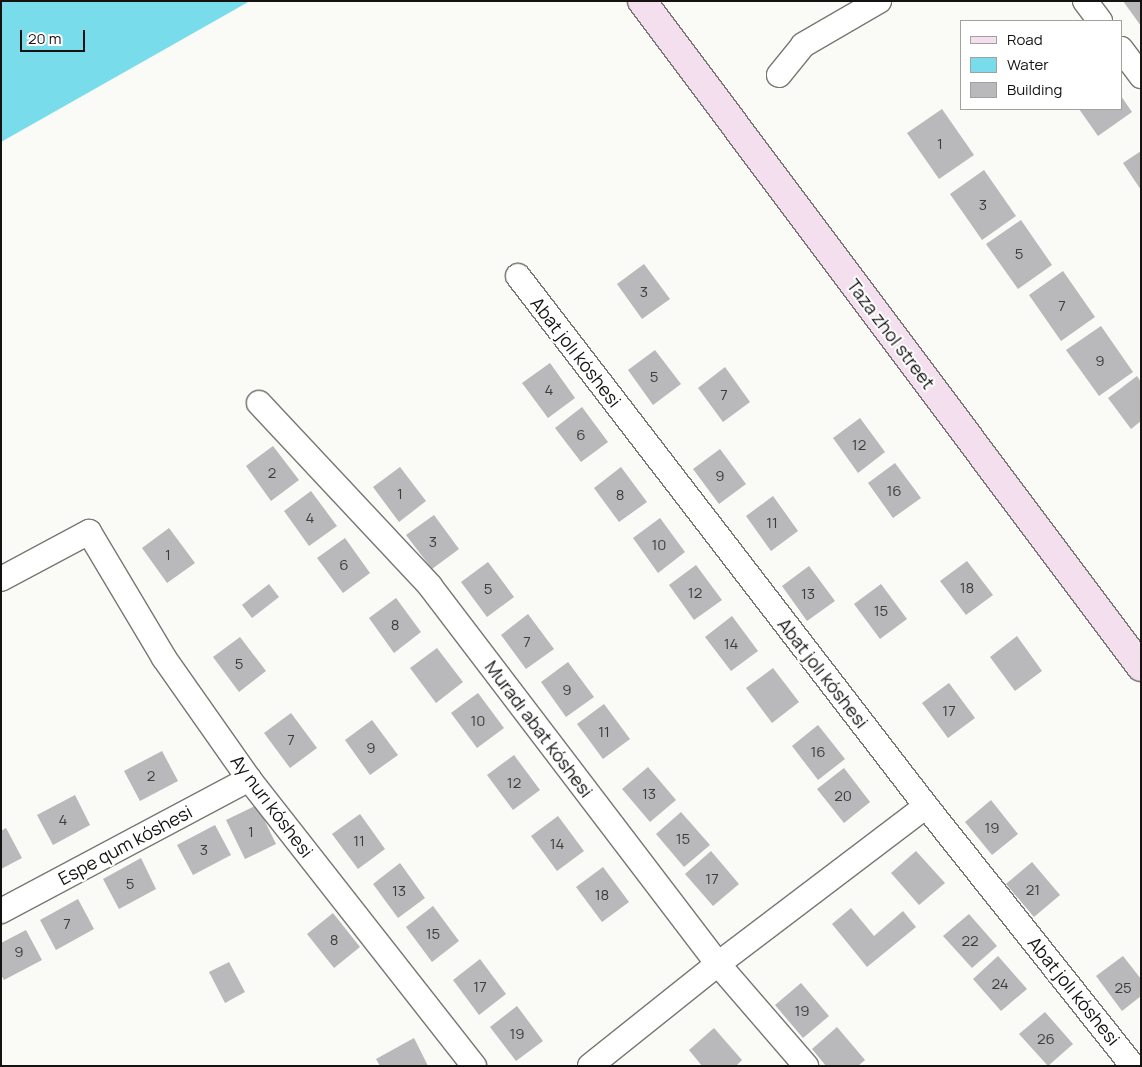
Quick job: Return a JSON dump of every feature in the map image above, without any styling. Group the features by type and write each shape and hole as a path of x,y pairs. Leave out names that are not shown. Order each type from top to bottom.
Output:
{"main road":[{"name":"Taza zhol street","path":"642,1 1141,667"}],"street":[{"path":"779,75 803,45 878,1"},
{"path":"1085,1 1099,20"},
{"path":"1122,50 1141,76"},
{"name":"Abat jolı kóshesi","path":"518,276 926,806 1133,1066"},
{"name":"Muradı abat kóshesi","path":"259,403 430,586 718,964 806,1066"},
{"name":"Ay nurı kóshesi","path":"1,579 89,532 164,658 249,779 474,1066"},
{"name":"Espe qum kóshesi","path":"1,911 249,779"},
{"path":"590,1066 718,964 926,806"}],"water":[{"path":"1,1 250,1 1,142"}],"building":[{"path":"1123,1 1141,1 1141,26"},
{"path":"1122,97 1132,112 1098,136 1080,110 1122,110"},
{"path":"942,109 974,155 939,179 907,133"},
{"path":"1141,151 1141,190 1123,163"},
{"path":"984,170 1016,216 982,240 950,194"},
{"path":"1021,220 1052,265 1018,289 986,244"},
{"path":"644,264 670,299 642,319 617,284"},
{"path":"1063,271 1095,317 1061,341 1029,295"},
{"path":"1101,326 1133,372 1099,396 1066,350"},
{"path":"655,350 681,384 653,405 628,370"},
{"path":"550,363 575,398 548,418 522,383"},
{"path":"725,367 750,402 723,422 698,388"},
{"path":"1137,376 1141,382 1141,421 1131,429 1108,398"},
{"path":"582,407 608,442 581,462 555,428"},
{"path":"860,418 885,452 858,473 833,438"},
{"path":"273,446 299,480 271,501 246,466"},
{"path":"720,449 746,484 719,504 693,469"},
{"path":"895,463 921,498 893,518 868,483"},
{"path":"400,467 426,501 399,522 373,487"},
{"path":"621,467 647,502 619,522 594,488"},
{"path":"311,491 337,526 309,546 284,511"},
{"path":"773,496 798,531 771,551 746,516"},
{"path":"434,515 459,549 432,569 406,535"},
{"path":"660,518 685,552 658,573 633,538"},
{"path":"169,528 195,563 167,583 142,548"},
{"path":"345,538 370,573 343,593 317,558"},
{"path":"967,561 993,595 966,615 940,581"},
{"path":"488,562 514,597 487,617 461,582"},
{"path":"696,565 722,600 694,620 669,585"},
{"path":"809,566 835,601 807,621 782,586"},
{"path":"269,584 279,597 252,618 242,605"},
{"path":"881,584 907,619 880,639 854,604"},
{"path":"396,598 421,632 394,653 369,618"},
{"path":"528,614 554,649 526,669 501,635"},
{"path":"732,616 758,651 731,671 705,637"},
{"path":"1017,636 1042,671 1015,691 990,657"},
{"path":"240,637 266,671 239,692 213,657"},
{"path":"437,648 463,682 436,703 410,668"},
{"path":"568,662 594,697 566,717 541,682"},
{"path":"773,668 799,702 772,723 746,688"},
{"path":"949,683 975,718 948,738 922,703"},
{"path":"478,693 504,728 477,748 451,713"},
{"path":"604,704 630,739 603,759 577,724"},
{"path":"291,713 317,748 290,768 264,733"},
{"path":"372,720 398,755 370,775 345,740"},
{"path":"818,725 845,759 818,780 792,746"},
{"path":"162,751 178,781 140,801 124,771"},
{"path":"514,755 540,790 513,810 487,775"},
{"path":"648,767 676,800 650,822 622,789"},
{"path":"844,768 870,802 844,823 817,789"},
{"path":"75,795 90,825 53,845 37,815"},
{"path":"991,800 1018,834 992,855 965,822"},
{"path":"257,805 276,844 245,859 226,820"},
{"path":"681,812 710,845 684,867 656,834"},
{"path":"360,814 385,849 358,869 332,834"},
{"path":"558,816 584,851 557,871 531,836"},
{"path":"215,825 231,855 193,875 177,845"},
{"path":"6,828 22,858 1,869 1,831"},
{"path":"711,851 739,884 713,906 685,874"},
{"path":"916,851 945,883 919,905 891,873"},
{"path":"141,858 156,889 119,909 103,879"},
{"path":"1032,862 1060,895 1034,917 1006,884"},
{"path":"400,863 425,898 398,918 373,884"},
{"path":"603,867 629,902 602,922 576,887"},
{"path":"78,899 94,929 56,950 40,920"},
{"path":"433,906 459,941 432,962 406,927"},
{"path":"851,908 874,936 903,911 916,927 867,967 832,924"},
{"path":"333,913 360,947 334,968 307,934"},
{"path":"969,914 997,946 972,968 943,936"},
{"path":"26,930 42,960 4,980 1,975 1,943"},
{"path":"998,956 1027,989 1001,1011 973,979"},
{"path":"1123,956 1141,979 1141,996 1122,1011 1096,976"},
{"path":"480,959 506,994 479,1015 453,980"},
{"path":"229,962 245,992 225,1003 209,972"},
{"path":"801,983 829,1016 803,1038 775,1005"},
{"path":"517,1006 543,1041 516,1061 490,1027"},
{"path":"1045,1012 1073,1044 1048,1066 1019,1034"},
{"path":"837,1027 865,1060 858,1066 826,1066 812,1049"},
{"path":"714,1028 742,1060 736,1066 702,1066 689,1050"},
{"path":"414,1038 428,1066 380,1066 376,1059"}]}
